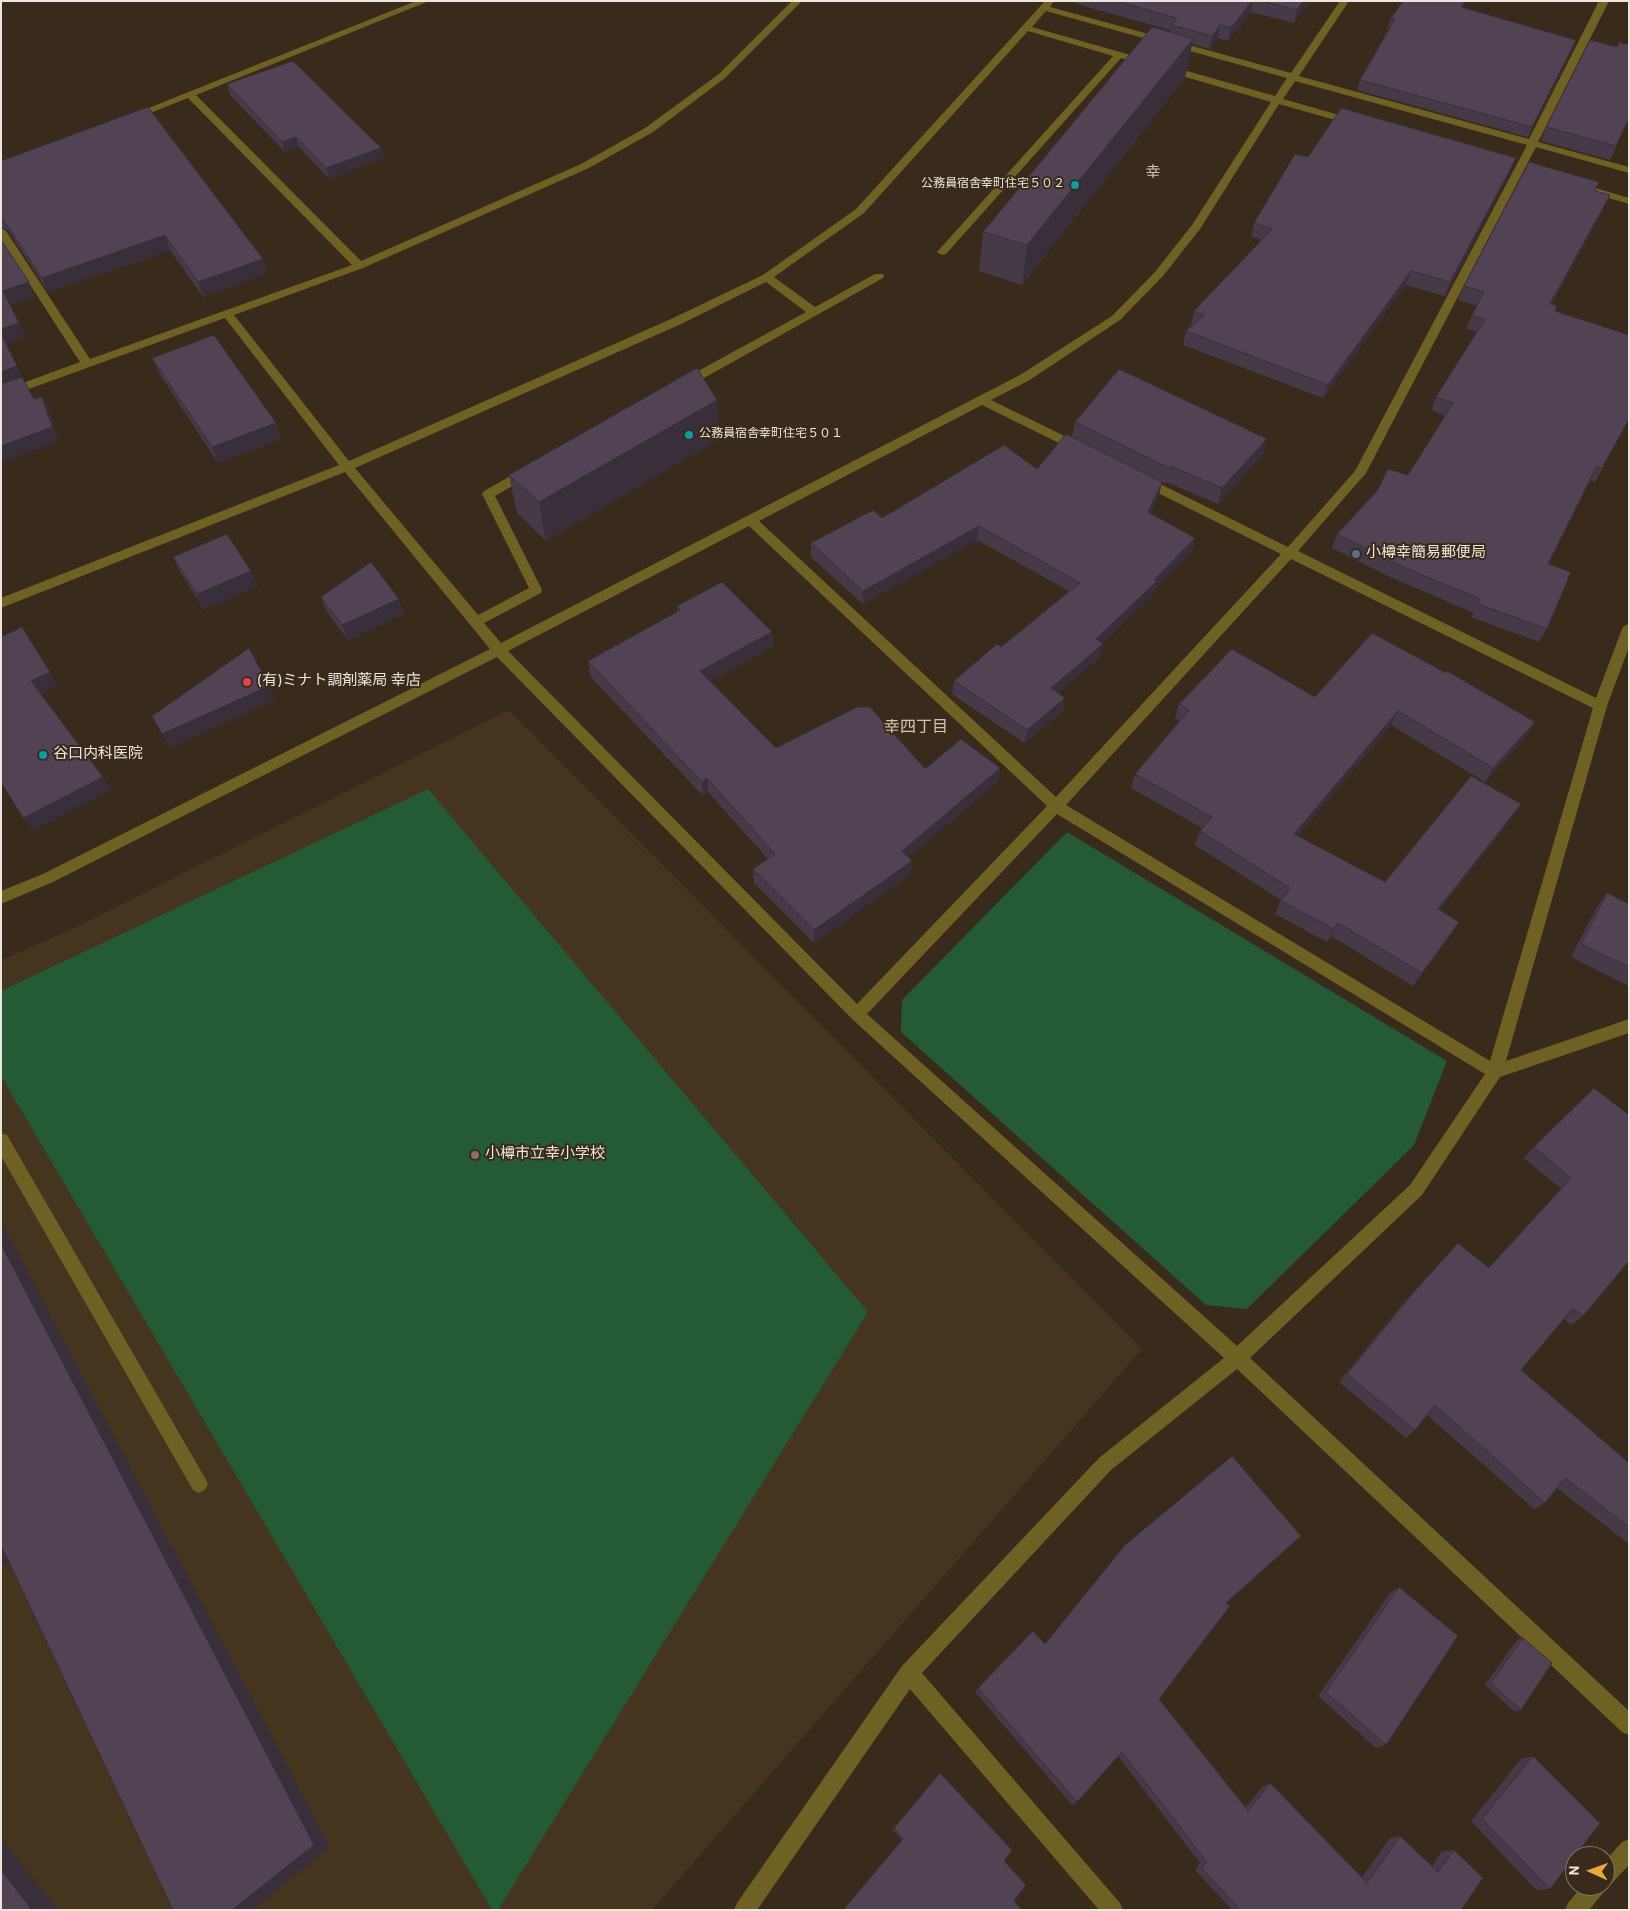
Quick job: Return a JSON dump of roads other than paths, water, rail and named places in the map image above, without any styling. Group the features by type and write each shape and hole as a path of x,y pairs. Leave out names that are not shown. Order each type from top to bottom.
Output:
{"street":[{"path":"118,122 425,1"},
{"path":"1,395 359,266 585,166 649,130 722,76 798,1"},
{"path":"1,898 48,878 499,650 982,400 1024,378 1116,318 1159,274 1196,227 1277,100 1345,1"},
{"path":"857,1014 1056,806 1290,552 1360,473 1533,143 1604,1"},
{"path":"1,604 347,467 675,322 767,276 860,212 1047,4 1292,78 1629,170"},
{"path":"1026,28 1361,124"},
{"path":"942,252 1119,55"},
{"path":"190,94 359,266"},
{"path":"1565,182 1629,201"},
{"path":"1,231 86,364"},
{"path":"767,276 814,312"},
{"path":"676,389 879,276"},
{"path":"228,314 347,467 499,650 857,1014 1237,1358 1629,1725"},
{"path":"982,400 1088,452"},
{"path":"476,622 536,590 488,494 539,465"},
{"path":"1132,474 1600,706"},
{"path":"751,520 1056,806 1495,1072"},
{"path":"744,1910 909,1673 1105,1464 1237,1358 1416,1190 1495,1072 1600,706 1629,629"},
{"path":"1495,1072 1629,1026"},
{"path":"1,1140 199,1484"},
{"path":"909,1673 1114,1910"},
{"path":"1615,1865 1629,1849"},
{"path":"1575,1910 1587,1896"}],"place":[{"name":"公務員宿舎幸町住宅５０２","path":"1075,185"},
{"name":"公務員宿舎幸町住宅５０１","path":"689,435"},
{"name":"小樽幸簡易郵便局","path":"1356,554"},
{"name":"(有)ミナト調剤薬局 幸店","path":"247,682"},
{"name":"谷口内科医院","path":"43,755"},
{"name":"小樽市立幸小学校","path":"475,1155"}],"district":[{"name":"幸","path":"1153,174"},
{"name":"幸四丁目","path":"916,729"}]}
